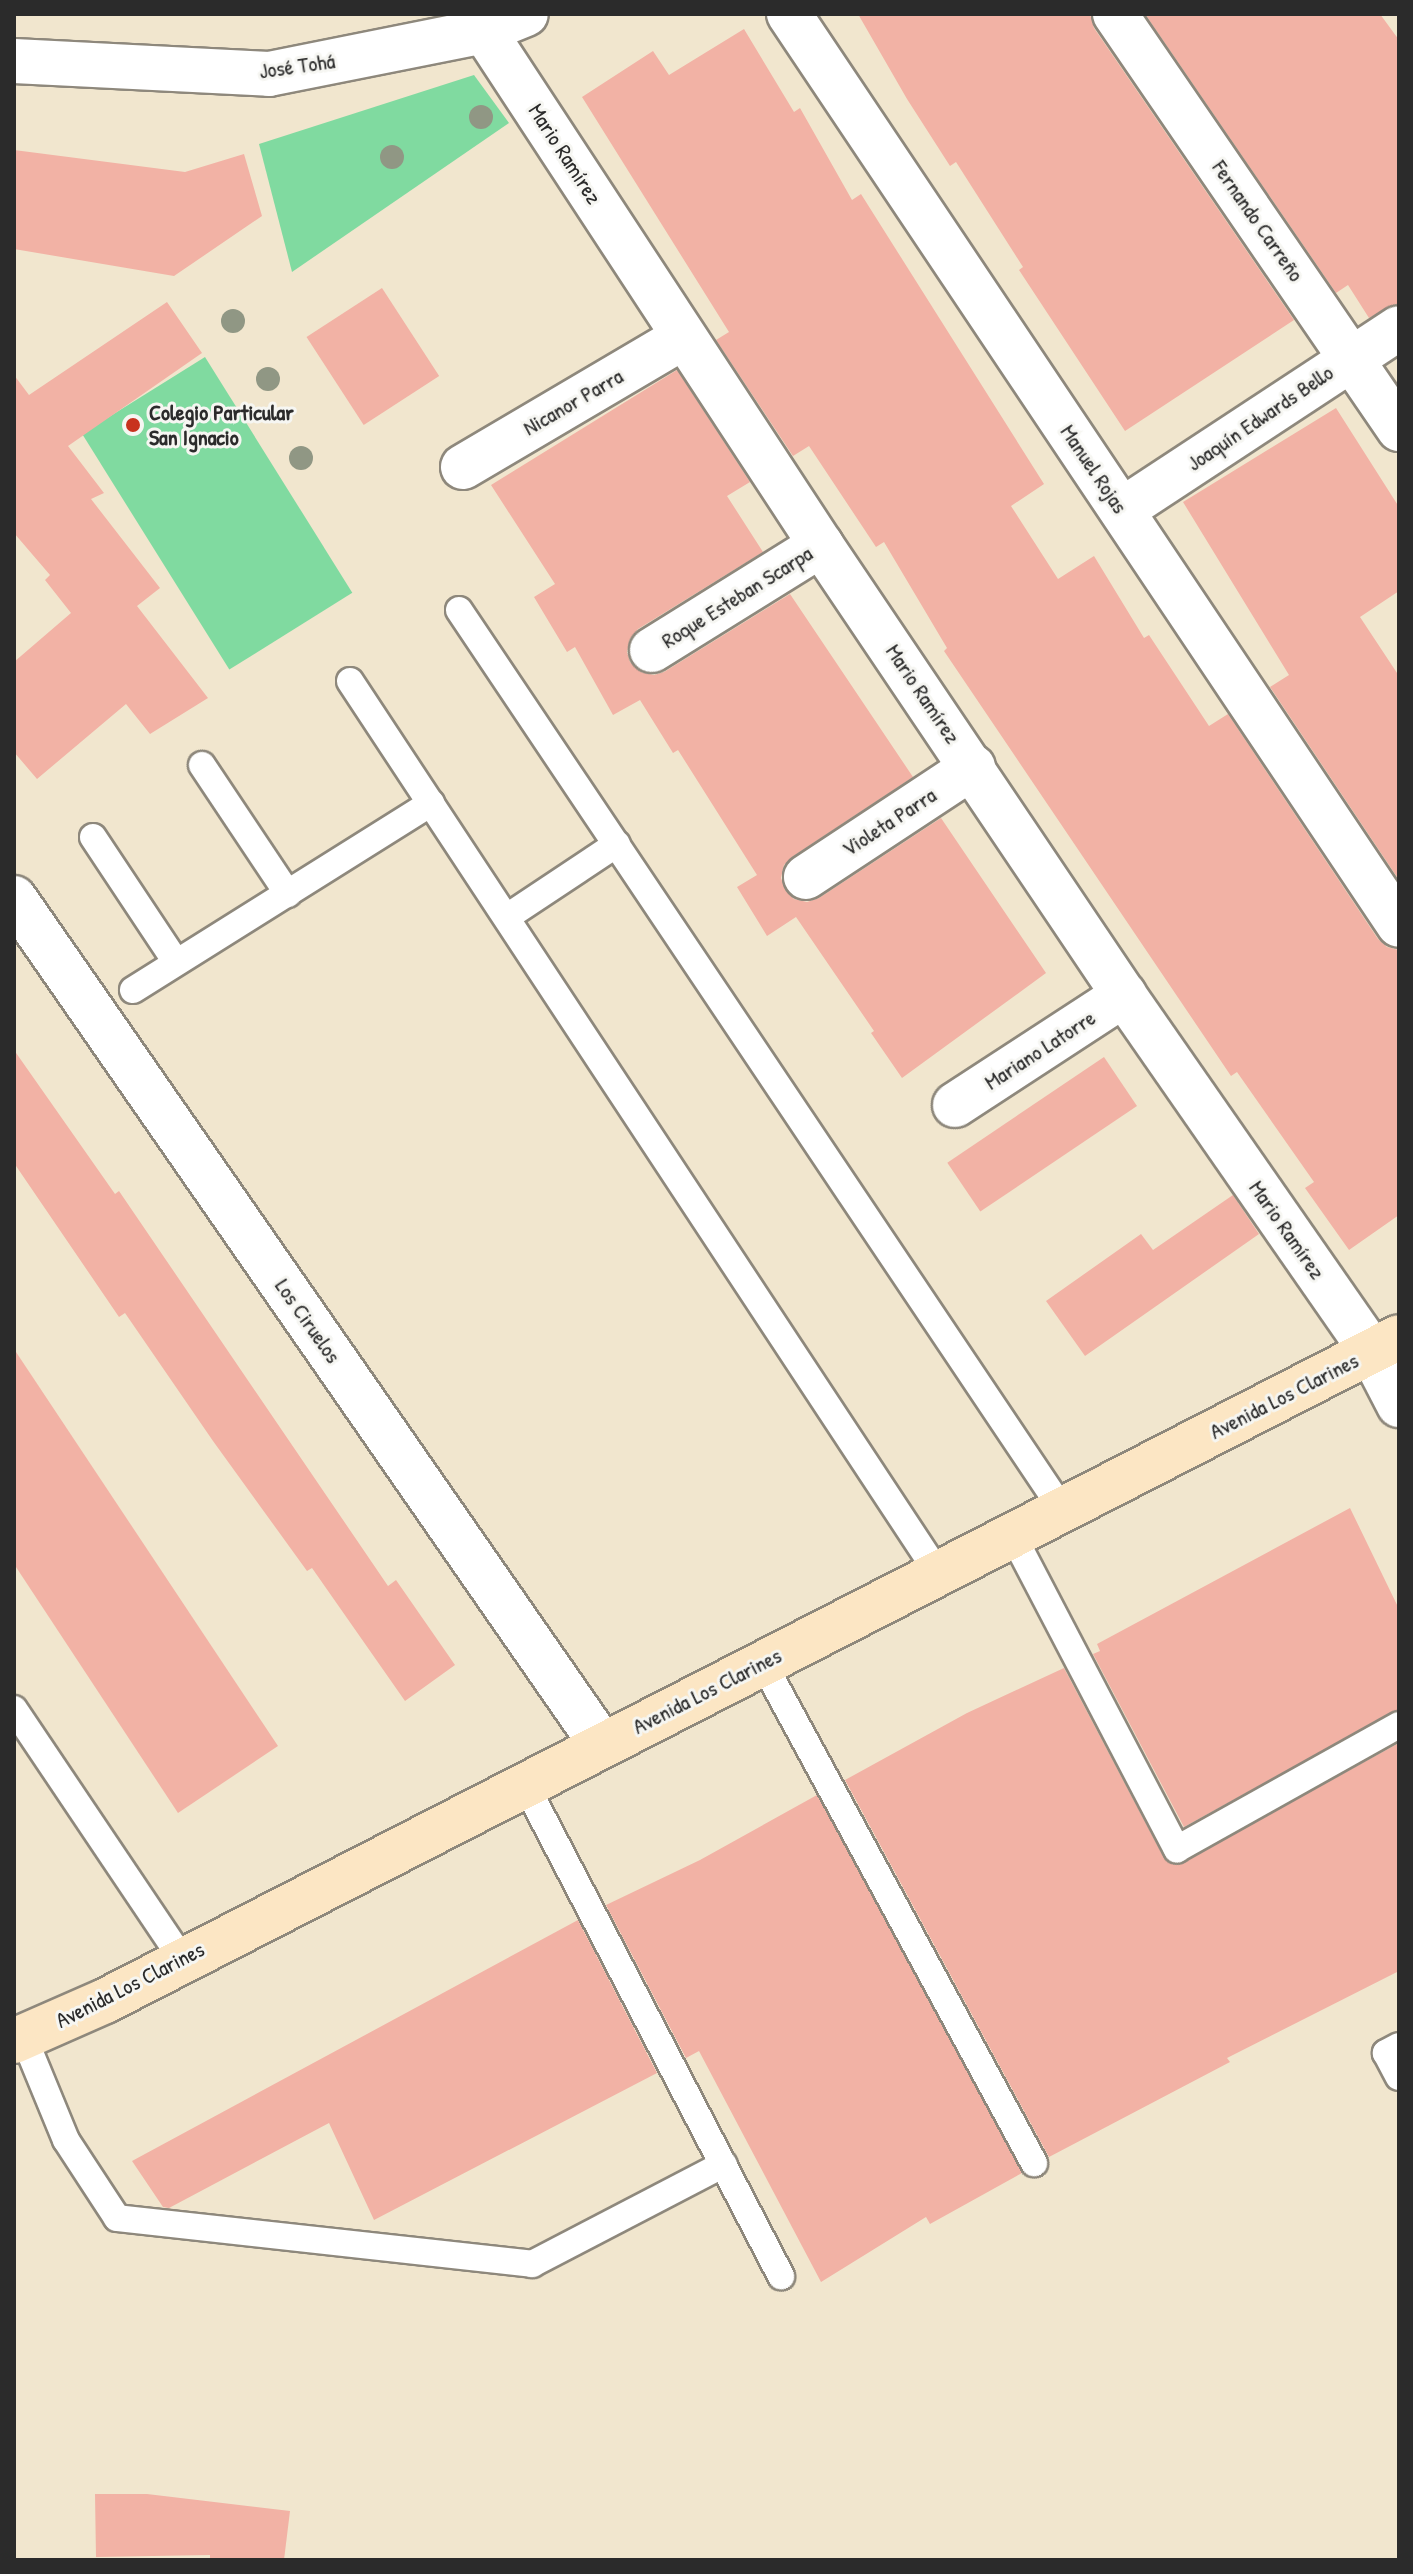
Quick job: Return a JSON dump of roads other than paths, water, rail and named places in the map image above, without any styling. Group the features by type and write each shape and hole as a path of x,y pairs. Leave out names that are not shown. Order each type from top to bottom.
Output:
{"main road":[{"name":"Avenida Los Clarines","path":"19,2040 1385,1344"}],"street":[{"name":"José Tohá","path":"14,61 269,74 484,31 526,14"},
{"name":"Manuel Rojas","path":"789,14 1399,925"},
{"name":"Fernando Carreño","path":"1115,14 1399,429"},
{"name":"Mario Ramírez","path":"484,31 821,545 1124,995 1385,1344 1399,1405"},
{"name":"Joaquín Edwards Bello","path":"1122,510 1399,328"},
{"name":"Nicanor Parra","path":"463,467 684,337"},
{"name":"Roque Esteban Scarpa","path":"652,650 821,545"},
{"name":"Violeta Parra","path":"806,877 973,767"},
{"name":"Los Ciruelos","path":"14,898 602,1745"},
{"name":"Mariano Latorre","path":"955,1105 1124,995"}],"lane":[{"path":"459,610 1062,1509"},
{"path":"350,681 938,1573"},
{"path":"202,765 288,894"},
{"path":"133,990 431,803"},
{"path":"93,837 176,962"},
{"path":"507,917 617,844"},
{"path":"1012,1534 1177,1849 1399,1725"},
{"path":"763,1663 1034,2163"},
{"path":"14,1709 182,1959"},
{"path":"525,1784 781,2276"},
{"path":"19,2040 66,2140 117,2218 532,2264 724,2164"},
{"path":"1399,2046 1386,2053 1399,2077"}],"place":[{"name":"Colegio Particular San Ignacio","path":"133,425"}]}
